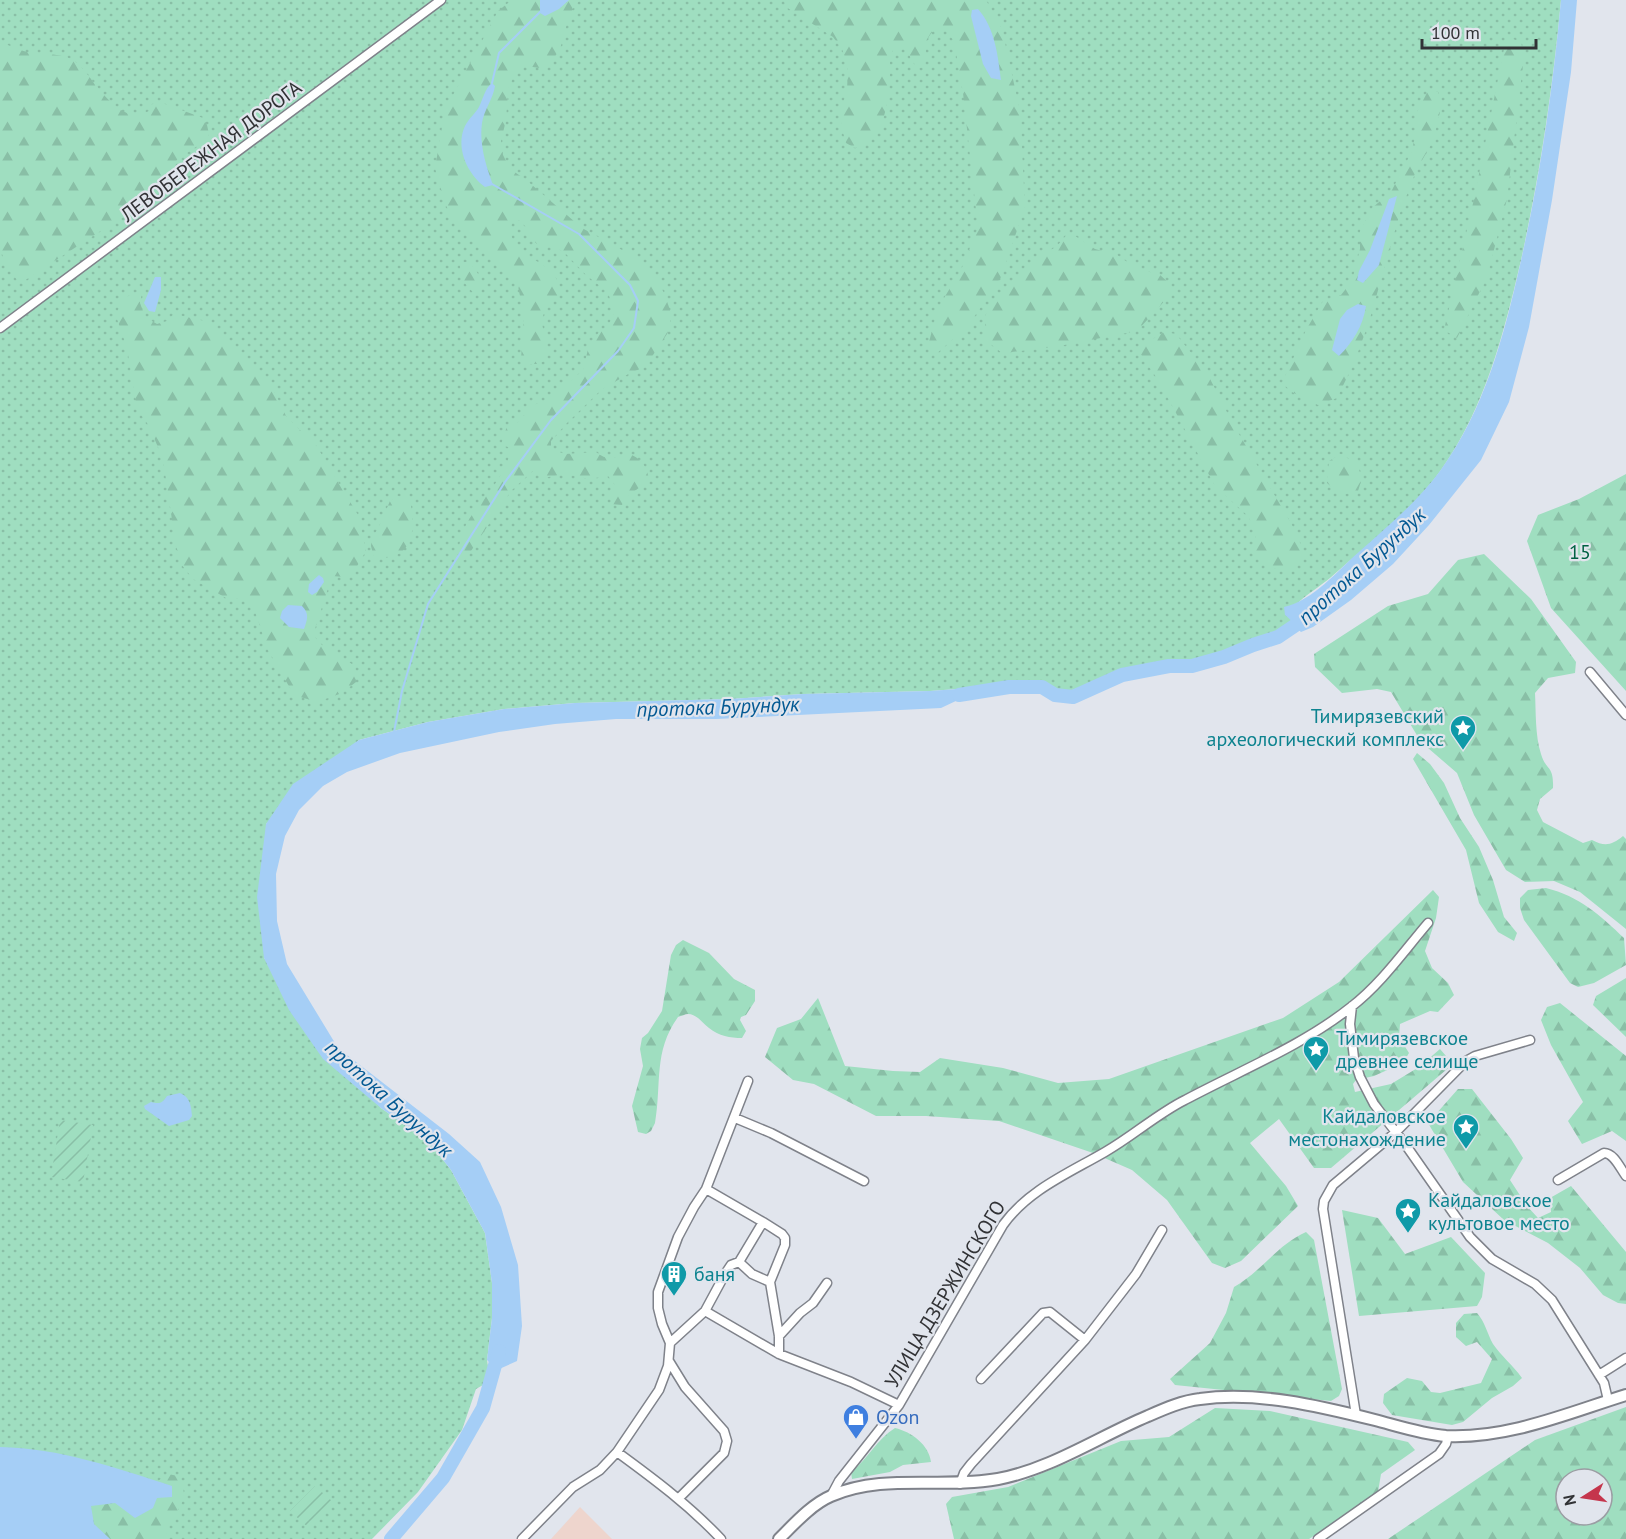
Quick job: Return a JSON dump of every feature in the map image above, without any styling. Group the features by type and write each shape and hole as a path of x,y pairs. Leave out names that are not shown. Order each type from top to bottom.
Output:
{"street":[{"name":"ЛЕВОБЕРЕЖНАЯ ДОРОГА","path":"0,328 441,0"},
{"path":"1590,672 1626,715"},
{"name":"УЛИЦА ДЗЕРЖИНСКОГО","path":"779,1539 806,1513 831,1496 839,1481 899,1405 1011,1215 1034,1193 1085,1164 1182,1101 1265,1060 1352,1006 1387,972 1428,923"},
{"path":"1352,1006 1351,1041 1360,1077 1374,1104 1470,1237 1503,1267 1535,1284 1547,1294 1604,1383 1608,1400"},
{"path":"1356,1416 1323,1209 1324,1201 1333,1185 1396,1132 1466,1061 1475,1056 1530,1040"},
{"path":"522,1539 573,1487 600,1470 617,1452 659,1390 669,1361 670,1343 658,1308 658,1292 678,1237 706,1189 748,1081"},
{"path":"735,1118 771,1133 864,1181"},
{"path":"1558,1180 1604,1153 1612,1156 1626,1176"},
{"path":"706,1189 763,1222 785,1238 785,1245 770,1282 778,1336 778,1354"},
{"path":"670,1343 705,1311 725,1274 731,1265 739,1262 763,1222"},
{"path":"960,1484 971,1464 1085,1340 1136,1274 1162,1230"},
{"path":"739,1262 752,1274 770,1282"},
{"path":"778,1336 813,1303 827,1283"},
{"path":"705,1311 778,1354 852,1382 899,1405"},
{"path":"981,1379 1043,1313 1050,1312 1085,1340"},
{"path":"1599,1375 1626,1358"},
{"path":"669,1361 685,1387 724,1431 727,1441 724,1454 679,1498"},
{"path":"831,1496 864,1487 897,1483 960,1484 1021,1474 1155,1413 1199,1399 1260,1398 1356,1416 1414,1430 1448,1436 1472,1436 1514,1429 1626,1395"},
{"path":"1318,1539 1439,1454 1448,1436"},
{"path":"617,1452 679,1498 721,1539"}],"shaded area":[{"path":"580,1507 612,1539 551,1539"}],"green space":[{"path":"0,0 540,0 545,16 569,0 1561,0 1545,130 1528,228 1508,315 1481,396 1456,446 1429,485 1388,527 1330,578 1297,603 1291,619 1295,627 1278,637 1224,657 1192,666 1169,666 1122,675 1073,697 1055,695 1042,687 1009,687 977,691 957,689 803,694 730,699 575,703 504,709 428,722 359,740 266,824 264,958 381,1108 430,1143 451,1170 485,1233 492,1283 492,1318 487,1360 490,1381 476,1389 462,1430 418,1492 372,1539 0,1539"},
{"path":"512,0 540,0 539,6 559,9 569,0 580,0 570,15 561,46 552,60 540,68 526,66 514,74 508,90 506,120 501,141 503,155 510,169 582,228 633,256 653,272 670,310 670,325 667,334 645,367 601,390 551,441 551,449 565,454 596,452 611,458 627,453 642,463 649,479 622,505 611,504 615,485 608,476 589,479 566,474 543,478 536,468 511,491 465,560 459,559 459,547 466,525 499,478 511,452 508,447 501,445 507,426 517,423 533,405 549,400 583,370 589,345 600,331 608,326 614,313 608,292 587,276 565,253 555,247 537,244 526,227 519,220 514,220 510,227 518,248 551,272 561,293 550,304 542,320 546,341 544,361 537,364 526,364 521,359 524,316 518,286 455,222 444,202 435,168 445,110 498,11"},
{"path":"784,0 986,0 1002,29 1020,111 1025,207 1001,277 968,326 935,355 929,342 938,308 961,270 978,228 963,93 954,41 946,31 933,31 926,44 924,67 918,68 911,60 908,49 902,47 893,50 883,118 873,137 865,144 855,148 846,143 842,129 840,112 847,91 848,66 842,49 833,37 786,7"},
{"path":"1513,39 1521,42 1524,56 1507,199 1487,277 1457,338 1444,330 1474,199 1505,44"},
{"path":"0,42 27,52 60,55 72,59 117,108 127,113 138,114 149,111 151,105 157,101 203,118 209,134 207,140 180,157 161,176 151,195 122,217 24,281 17,280 6,264 0,249"},
{"path":"1428,91 1438,92 1440,112 1433,141 1416,171 1400,213 1369,322 1354,363 1337,398 1318,405 1292,392 1282,383 1306,330 1323,301 1341,295 1352,281 1360,249 1360,231 1372,208 1391,192 1411,153 1417,130 1417,112"},
{"path":"1069,232 1095,249 1117,255 1136,268 1160,275 1170,284 1170,295 1137,331 1054,347 1002,353 984,339 986,314 1026,266 1057,246"},
{"path":"465,262 470,263 479,276 482,284 480,292 474,293 464,281 460,265"},
{"path":"139,291 142,293 140,303 145,317 157,324 167,321 174,314 209,322 274,391 286,416 313,440 358,515 366,551 356,568 345,577 332,576 313,635 322,645 355,666 356,682 342,693 317,702 294,695 268,650 251,599 226,598 193,579 181,564 176,547 163,459 136,402 127,348 116,316 122,299"},
{"path":"1164,332 1176,334 1207,373 1232,422 1296,532 1305,556 1287,571 1267,567 1252,553 1256,537 1249,517 1215,486 1160,383 1140,353 1143,345"},
{"path":"1341,454 1357,464 1362,478 1358,491 1341,495 1327,483 1329,461"},
{"name":"15","path":"1626,474 1626,691 1551,608 1527,541 1538,515 1579,499"},
{"path":"398,496 410,500 413,523 409,542 405,549 397,555 374,558 371,546 372,537 390,501"},
{"path":"1484,554 1531,599 1576,662 1575,673 1548,678 1535,693 1539,747 1553,781 1553,788 1540,799 1537,810 1543,822 1583,843 1592,840 1608,844 1623,836 1626,839 1626,929 1580,892 1554,881 1525,882 1506,870 1474,815 1457,773 1421,742 1391,692 1377,689 1342,693 1315,667 1314,654 1388,606 1428,594 1458,560"},
{"path":"1417,753 1430,764 1444,783 1460,818 1479,847 1493,880 1504,917 1517,933 1514,941 1498,932 1479,903 1466,850 1413,759"},
{"path":"1546,888 1579,902 1624,938 1626,965 1594,983 1578,987 1570,983 1524,920 1520,908 1520,898 1528,890"},
{"path":"1433,890 1439,897 1436,918 1425,951 1432,968 1448,983 1454,995 1438,1012 1430,1011 1400,1024 1399,1037 1409,1053 1403,1063 1374,1076 1356,1080 1353,1084 1355,1092 1391,1084 1419,1067 1440,1049 1453,1064 1331,1168 1314,1168 1279,1119 1250,1143 1286,1186 1298,1206 1241,1261 1225,1268 1212,1263 1167,1200 1132,1170 1093,1153 999,1121 926,1116 876,1116 814,1084 793,1080 765,1057 777,1028 801,1019 818,998 845,1066 920,1072 940,1058 1003,1068 1058,1083 1109,1079 1283,1018 1339,982"},
{"path":"683,940 709,953 734,979 755,990 755,1001 746,1015 741,1017 740,1020 746,1031 742,1038 717,1033 691,1014 678,1017 670,1030 662,1055 655,1123 651,1131 646,1134 638,1132 632,1106 643,1066 640,1049 642,1038 648,1033 662,1011 671,955 676,945"},
{"path":"1626,978 1626,1037 1593,1005 1596,996"},
{"path":"1560,1003 1626,1056 1626,1141 1612,1131 1582,1144 1568,1121 1583,1102 1551,1045 1541,1020 1547,1007"},
{"path":"1458,1089 1472,1089 1523,1158 1510,1180 1538,1218 1551,1212 1550,1198 1571,1186 1626,1252 1626,1304 1618,1303 1603,1295 1580,1268 1548,1243 1504,1220 1463,1182 1428,1123"},
{"path":"60,1120 93,1125 83,1182 51,1177"},
{"path":"1342,1210 1378,1218 1405,1254 1451,1237 1485,1273 1482,1297 1477,1306 1359,1316"},
{"path":"1306,1232 1314,1240 1342,1389 1339,1396 1331,1401 1175,1385 1170,1379 1210,1343 1226,1313 1234,1287 1253,1274 1296,1237"},
{"path":"1477,1313 1493,1344 1522,1378 1492,1398 1463,1422 1452,1425 1392,1415 1383,1403 1384,1394 1407,1378 1422,1381 1431,1392 1440,1393 1481,1383 1492,1359 1477,1342 1466,1346 1456,1337 1456,1323 1464,1314"},
{"path":"1626,1407 1626,1539 1388,1539 1535,1440"},
{"path":"1215,1408 1270,1411 1408,1442 1415,1450 1381,1474 1378,1492 1309,1539 954,1539 946,1504 952,1497 1008,1487 1121,1441 1169,1437"},
{"path":"895,1428 919,1440 927,1450 931,1462 903,1465 890,1472 852,1479 851,1472"},
{"path":"168,1474 178,1476 184,1494 168,1529 166,1539 110,1539 94,1524 91,1506 157,1498 172,1486 158,1481"},
{"path":"315,1486 333,1502 310,1529 290,1511"}],"water":[{"path":"540,0 569,0 559,9 545,16 540,13"},
{"path":"1561,0 1577,0 1571,72 1552,200 1529,327 1509,402 1481,460 1429,525 1393,564 1351,600 1313,627 1301,632 1285,615 1284,607 1305,598 1325,584 1422,493 1455,448 1480,398 1507,319 1534,199 1554,67"},
{"path":"978,9 992,33 1001,80 991,78 983,64 971,16 972,10"},
{"path":"492,83 495,86 483,118 481,139 493,185 485,187 468,168 461,143 465,126"},
{"path":"1397,196 1379,265 1363,283 1357,280 1359,271 1370,250 1389,199"},
{"path":"155,277 161,277 161,290 155,312 149,311 144,303"},
{"path":"1358,304 1366,306 1360,327 1339,356 1332,350 1340,319 1347,310"},
{"path":"319,575 324,582 312,595 308,592 309,584"},
{"path":"288,605 302,606 305,609 307,617 304,629 289,627 280,618 282,611"},
{"path":"957,689 977,691 941,708 716,719 616,719 499,732 400,753 347,772 323,786 299,810 285,836 276,874 277,921 287,964 338,1048 449,1134 480,1162 501,1207 518,1265 522,1326 517,1361 497,1370 487,1360 492,1318 492,1283 485,1233 451,1170 430,1143 381,1108 323,1059 289,1010 264,958 257,897 266,824 293,784 359,740 428,722 504,709 575,703"},
{"path":"180,1093 188,1099 190,1105 192,1116 189,1120 169,1126 145,1109 144,1106 151,1102 160,1103 167,1096"},
{"path":"0,1447 44,1451 109,1466 172,1486 172,1497 157,1498 153,1508 135,1518 115,1503 91,1506 94,1524 110,1539 0,1539"}],"waterway":[{"path":"492,83 499,53 541,11"},
{"path":"394,732 402,691 428,604 505,482 551,420 618,351 634,328 638,301 630,285 579,234 492,184"},
{"name":"протока Бурундук","path":"959,695 1009,687 1042,687 1055,695 1073,697 1122,675 1169,666 1192,666 1224,657 1278,637 1309,616"},
{"name":"протока Бурундук","path":"391,1539 443,1478 483,1408 499,1351"}],"place":[{"name":"Тимирязевский археологический комплекс","path":"1463,751"},
{"name":"Тимирязевское древнее селище","path":"1316,1072"},
{"name":"Кайдаловское местонахождение","path":"1466,1150"},
{"name":"Кайдаловское культовое место","path":"1408,1234"},
{"name":"баня","path":"674,1297"},
{"name":"Ozon","path":"856,1440"}]}
